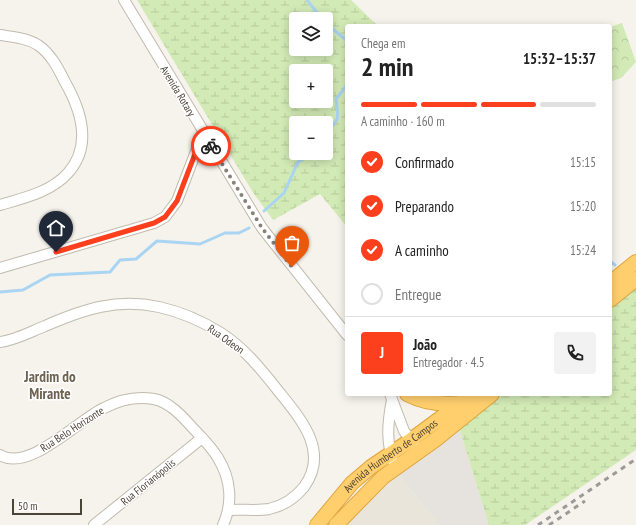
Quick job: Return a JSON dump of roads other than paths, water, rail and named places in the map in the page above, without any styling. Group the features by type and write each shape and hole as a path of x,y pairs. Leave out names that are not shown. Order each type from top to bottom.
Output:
{"highway":[{"path":"612,281 636,262"},
{"path":"612,298 636,279"},
{"path":"411,396 440,405 461,404"},
{"name":"Avenida Humberto de Campos","path":"336,525 369,491 471,396"},
{"name":"Avenida Humberto de Campos","path":"317,525 352,483 390,453 416,446 489,396"}],"street":[{"name":"Avenida Rotary","path":"124,0 203,133 262,228 345,332"},
{"path":"0,35 28,40 47,53 59,69 75,101 82,119 83,138 79,154 69,172 54,185 34,195 0,205"},
{"path":"0,268 154,223 165,217 177,201 203,133"},
{"name":"Rua Odeon","path":"0,342 11,340 94,308 120,303 159,307 196,319 221,333 242,348 307,430 313,444 314,462 309,480 298,494 288,502 268,509 230,510"},
{"path":"391,397 404,431 416,446"},
{"path":"391,397 388,435 390,453 395,468"},
{"name":"Rua Belo Horizonte","path":"0,455 18,458 39,451 103,408 123,400 139,398 155,400 168,405 182,416 202,438 224,467 228,480 230,510 223,525"},
{"name":"Rua Florianópolis","path":"94,525 202,438"}],"waterway":[{"path":"307,0 316,12"},
{"path":"333,29 345,39"},
{"path":"333,125 338,114 336,99 345,88"},
{"path":"264,211 284,193 298,162 302,160"},
{"path":"0,292 23,290 50,275 110,272 120,260 136,259 157,241 200,244 225,233 239,233 249,228"}],"railway":[{"path":"538,525 636,459"},
{"path":"549,525 585,501"}],"district":[{"name":"Jardim do Mirante","path":"50,384"}]}
